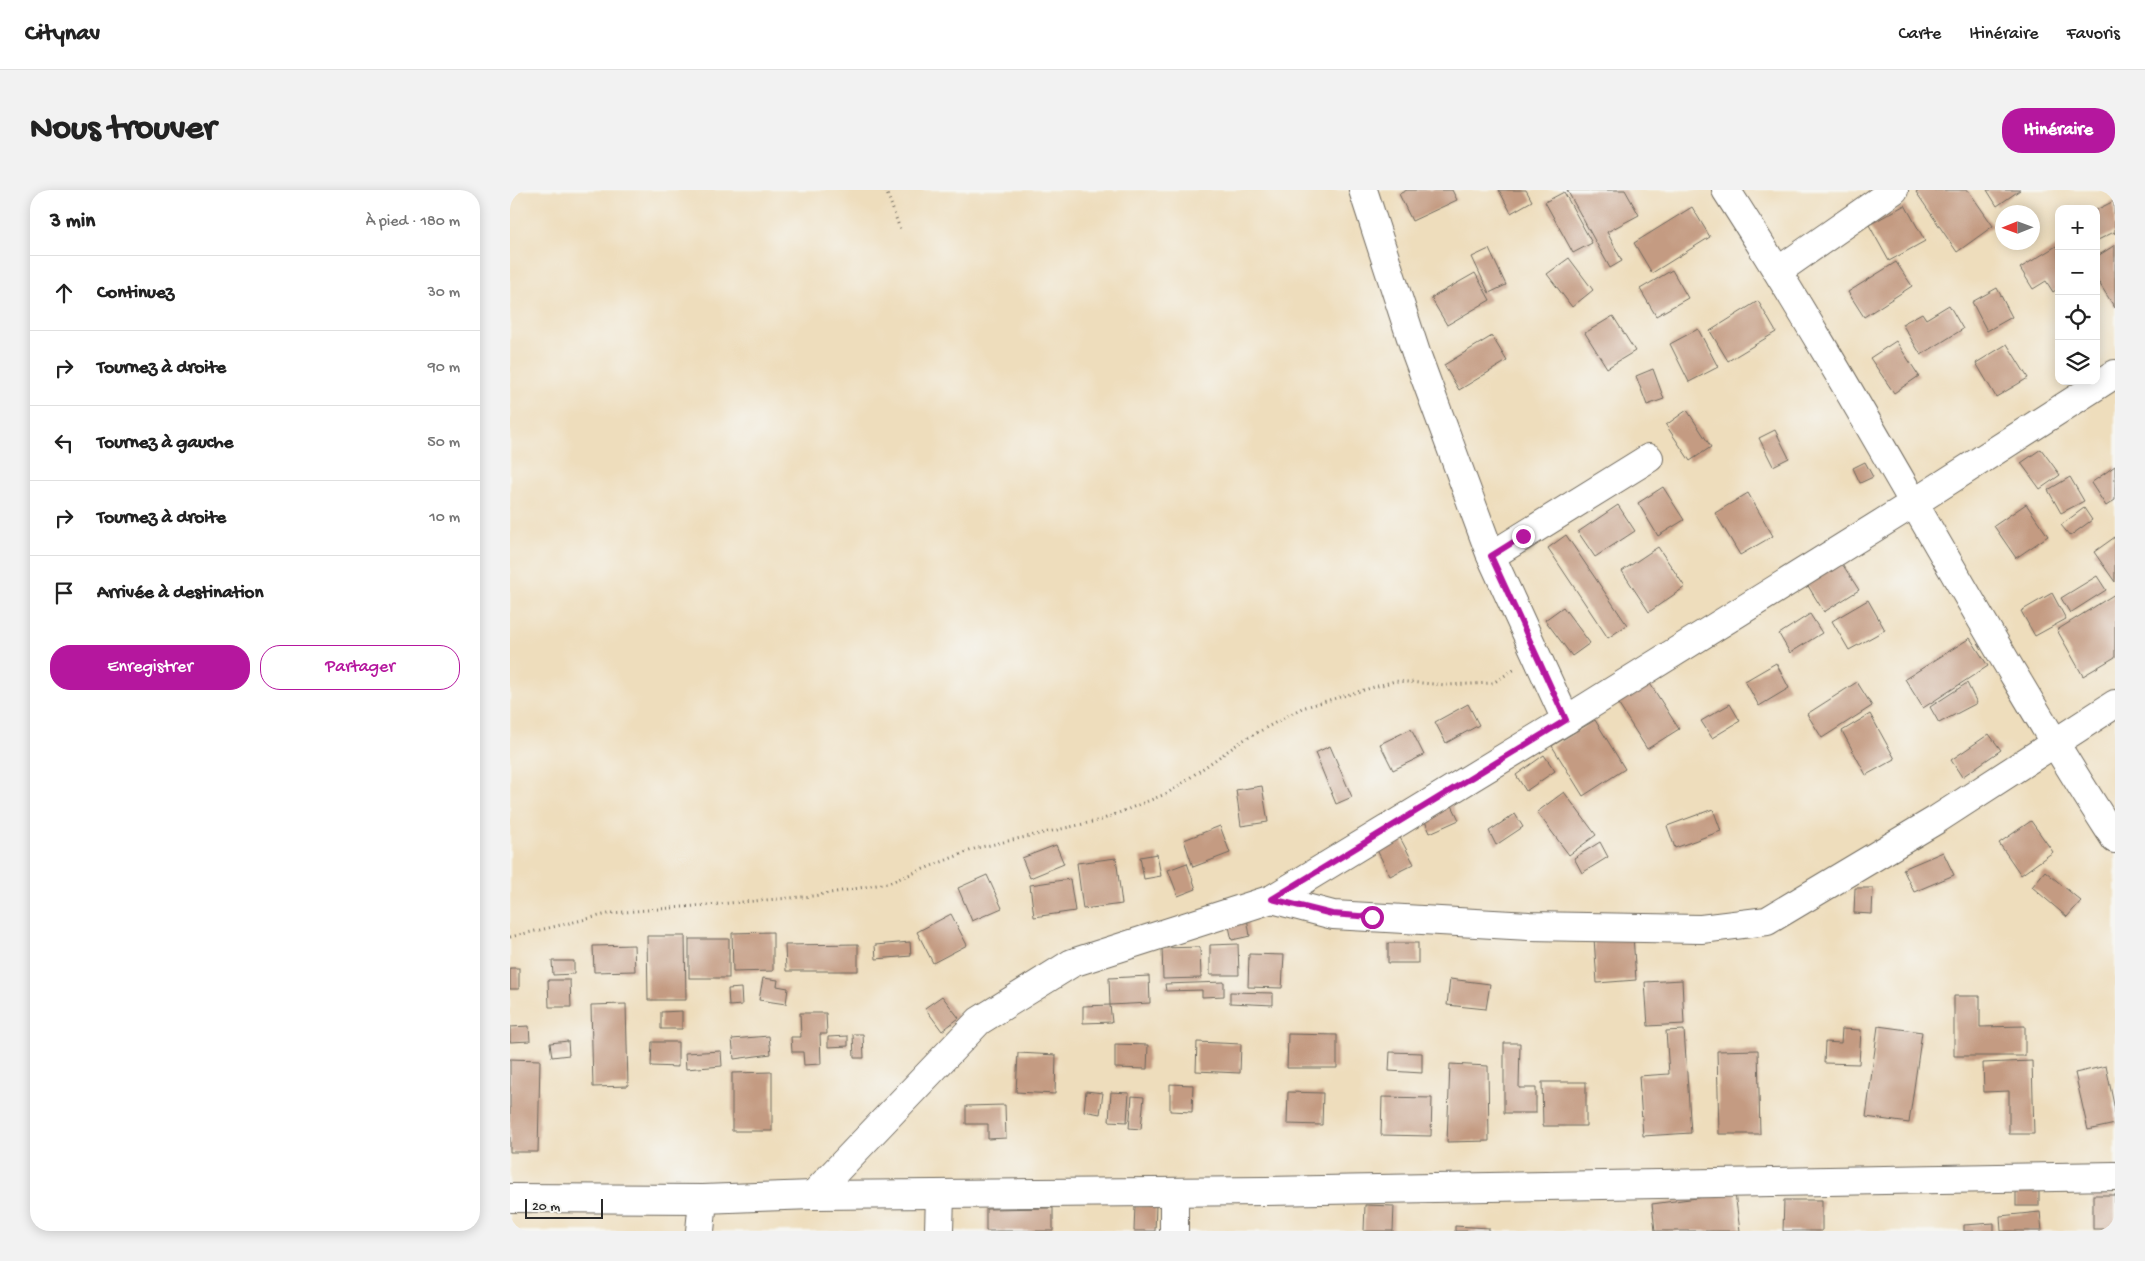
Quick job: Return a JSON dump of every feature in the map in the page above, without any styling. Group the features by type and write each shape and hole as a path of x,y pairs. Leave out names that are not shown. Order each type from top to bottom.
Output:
{"street":[{"path":"1363,190 1416,353 1491,556 1538,655 1566,720"},
{"path":"1726,190 1778,271 2054,745 2115,839"},
{"path":"1778,271 1894,190"},
{"path":"813,1195 979,1021 1072,963 1272,899 1566,720 1914,503 2115,374"},
{"path":"1491,556 1649,458"},
{"path":"1272,899 1332,914 1529,926 1701,929 1767,921 1850,874 2054,745 2115,704"},
{"path":"510,1198 702,1199 813,1195 1882,1182 2115,1176"},
{"path":"1174,1192 1174,1231"},
{"path":"939,1231 940,1194"},
{"path":"700,1231 702,1199"}],"path":[{"path":"886,190 901,232"},
{"path":"510,937 612,913 813,896 888,883 977,848 1101,820 1168,793 1242,741 1302,708 1395,681 1447,685 1493,682 1538,655"}],"building":[{"path":"1407,190 1452,190 1457,200 1412,221 1399,194"},
{"path":"1499,190 1526,190 1532,201 1511,213"},
{"path":"1567,190 1625,190 1639,215 1607,232 1622,261 1610,268"},
{"path":"1919,190 1968,190 1993,226 1957,252 1916,192"},
{"path":"1987,190 2020,190 1998,205 1996,205"},
{"path":"1564,192 1592,243 1573,253 1545,202"},
{"path":"2114,201 2115,234 2114,232 2100,239 2100,208"},
{"path":"1905,205 1925,241 1889,261 1869,225"},
{"path":"1692,207 1710,237 1652,273 1634,243"},
{"path":"2115,245 2115,308 2100,284 2100,254"},
{"path":"2055,247 2055,291 2053,292 2046,281 2033,289 2020,268"},
{"path":"1489,249 1506,285 1489,293 1472,257"},
{"path":"1569,258 1593,290 1572,307 1547,274"},
{"path":"1896,262 1912,286 1864,317 1848,292"},
{"path":"1672,270 1688,298 1656,316 1640,289"},
{"path":"1475,273 1490,300 1447,325 1431,298"},
{"path":"1997,288 2012,317 1987,331 1972,302"},
{"path":"1758,301 1776,332 1728,361 1710,331"},
{"path":"1949,305 1963,329 1921,355 1902,324 1922,313 1926,319"},
{"path":"1613,316 1635,351 1607,368 1585,333"},
{"path":"1698,329 1718,367 1689,382 1670,344"},
{"path":"1492,336 1507,361 1459,390 1444,365"},
{"path":"1896,341 1919,376 1894,393 1870,358"},
{"path":"2007,344 2028,378 1996,397 1976,363"},
{"path":"1653,369 1664,399 1647,405 1636,376"},
{"path":"1687,410 1711,447 1690,461 1666,425"},
{"path":"1775,430 1789,458 1773,466 1759,438"},
{"path":"2041,449 2060,475 2040,489 2021,463"},
{"path":"1865,462 1873,477 1860,483 1853,468"},
{"path":"2115,466 2115,500 2106,506 2091,483"},
{"path":"2070,477 2084,501 2061,513 2048,490"},
{"path":"1663,487 1684,520 1658,536 1638,503"},
{"path":"1748,493 1773,536 1740,555 1715,513"},
{"path":"2026,504 2048,536 2016,558 1994,526"},
{"path":"1618,505 1635,531 1595,557 1578,532"},
{"path":"2084,508 2092,520 2070,536 2061,525"},
{"path":"1566,535 1627,625 1608,638 1548,548"},
{"path":"2115,537 2115,582 2094,552"},
{"path":"1658,547 1685,587 1649,612 1622,571"},
{"path":"1839,559 1859,590 1824,612 1805,581"},
{"path":"2097,576 2106,590 2070,613 2061,598"},
{"path":"2052,593 2066,619 2035,636 2021,611"},
{"path":"2115,594 2115,657 2083,676 2057,630"},
{"path":"1868,600 1885,630 1849,650 1832,621"},
{"path":"1563,607 1590,643 1572,656 1545,620"},
{"path":"1810,614 1822,633 1790,653 1779,634"},
{"path":"1970,638 1988,666 1923,708 1905,679"},
{"path":"1776,663 1789,688 1759,706 1745,681"},
{"path":"1649,682 1679,729 1647,749 1617,702"},
{"path":"1857,682 1872,706 1822,738 1807,714"},
{"path":"1967,683 1977,703 1939,723 1930,707"},
{"path":"1468,704 1479,725 1446,743 1435,722"},
{"path":"1730,704 1740,721 1712,738 1701,721"},
{"path":"1870,714 1895,759 1866,775 1842,731"},
{"path":"1595,720 1625,769 1583,796 1552,746"},
{"path":"1411,729 1424,755 1393,770 1380,744"},
{"path":"1989,734 2001,750 1962,777 1951,760"},
{"path":"1330,746 1352,797 1336,804 1315,753"},
{"path":"1544,755 1555,771 1526,791 1516,775"},
{"path":"1262,786 1268,822 1241,826 1236,790"},
{"path":"1564,792 1596,835 1569,855 1537,812"},
{"path":"1449,799 1459,820 1430,833 1421,812"},
{"path":"1713,809 1721,831 1675,848 1667,826"},
{"path":"1515,814 1523,827 1496,845 1489,831"},
{"path":"2031,821 2053,852 2021,875 1999,843"},
{"path":"1220,826 1230,853 1193,867 1184,840"},
{"path":"1395,828 1414,864 1390,876 1372,840"},
{"path":"1600,842 1608,857 1582,873 1574,858"},
{"path":"1056,845 1064,864 1030,878 1022,858"},
{"path":"1943,852 1954,875 1914,892 1903,869"},
{"path":"1157,854 1161,876 1144,879 1140,857"},
{"path":"1116,858 1122,904 1083,909 1077,863"},
{"path":"1187,863 1196,889 1178,896 1168,870"},
{"path":"2045,871 2081,901 2067,917 2032,887"},
{"path":"987,875 1002,908 972,921 958,888"},
{"path":"1070,879 1075,911 1034,917 1030,885"},
{"path":"1855,888 1873,888 1872,914 1854,913"},
{"path":"951,914 967,945 933,963 917,932"},
{"path":"1247,918 1250,936 1232,940 1228,922"},
{"path":"773,932 773,971 733,972 732,933"},
{"path":"1633,935 1636,980 1597,983 1594,938"},
{"path":"647,936 685,936 686,1000 648,1000"},
{"path":"689,939 729,939 729,978 689,978"},
{"path":"910,942 911,956 876,959 875,945"},
{"path":"1388,943 1418,943 1418,963 1388,963"},
{"path":"858,944 858,971 786,971 785,945"},
{"path":"1238,944 1239,975 1210,975 1210,945"},
{"path":"634,945 635,971 594,972 593,946"},
{"path":"1200,947 1201,978 1163,979 1162,948"},
{"path":"1249,954 1284,955 1282,988 1248,987"},
{"path":"552,961 574,961 574,974 553,975"},
{"path":"510,968 519,968 519,989 510,989"},
{"path":"1149,976 1150,1003 1110,1005 1109,978"},
{"path":"763,978 778,980 777,986 788,988 786,1004 759,1000"},
{"path":"1450,979 1490,984 1486,1009 1447,1005"},
{"path":"548,980 570,980 571,1007 549,1007"},
{"path":"1682,980 1684,1024 1648,1026 1645,982"},
{"path":"1224,982 1224,996 1202,997 1202,990 1166,991 1165,984"},
{"path":"741,988 742,1005 729,1006 728,989"},
{"path":"1230,992 1273,993 1273,1005 1230,1003"},
{"path":"942,996 959,1018 942,1031 925,1008"},
{"path":"1954,996 1980,996 1980,1027 2025,1026 2025,1056 1954,1056"},
{"path":"626,1004 628,1086 593,1087 591,1005"},
{"path":"1110,1005 1112,1022 1083,1023 1083,1006"},
{"path":"682,1011 682,1029 661,1029 661,1012"},
{"path":"800,1013 826,1013 827,1034 820,1034 821,1064 804,1065 803,1052 792,1052 791,1037 801,1037"},
{"path":"529,1026 530,1041 510,1042 510,1027"},
{"path":"1878,1026 1922,1032 1909,1123 1866,1117"},
{"path":"1842,1029 1861,1030 1859,1064 1824,1063 1825,1042 1841,1043"},
{"path":"1684,1030 1691,1133 1643,1136 1639,1076 1669,1074 1666,1031"},
{"path":"853,1034 863,1034 864,1058 854,1058"},
{"path":"1288,1034 1337,1035 1337,1068 1287,1068"},
{"path":"769,1036 771,1054 734,1059 732,1039"},
{"path":"848,1036 848,1046 828,1047 828,1037"},
{"path":"568,1041 569,1055 552,1057 550,1043"},
{"path":"652,1042 678,1042 678,1067 651,1066"},
{"path":"1197,1042 1241,1044 1240,1073 1196,1071"},
{"path":"1504,1043 1520,1043 1519,1088 1536,1088 1536,1113 1504,1113"},
{"path":"1115,1044 1148,1045 1147,1069 1115,1068"},
{"path":"1758,1050 1760,1134 1719,1134 1717,1051"},
{"path":"721,1051 722,1066 686,1069 685,1053"},
{"path":"1390,1052 1422,1053 1422,1073 1389,1071"},
{"path":"1018,1053 1056,1055 1055,1094 1016,1092"},
{"path":"510,1059 540,1060 538,1152 510,1152"},
{"path":"2032,1061 2034,1134 2009,1134 2009,1091 1984,1092 1983,1063"},
{"path":"1450,1064 1488,1066 1489,1141 1447,1142"},
{"path":"2106,1066 2115,1110 2115,1124 2088,1130 2075,1073"},
{"path":"772,1072 772,1131 732,1131 732,1073"},
{"path":"1542,1082 1586,1082 1586,1126 1543,1126"},
{"path":"1170,1084 1193,1085 1192,1112 1170,1111"},
{"path":"1086,1091 1103,1093 1100,1114 1084,1111"},
{"path":"1111,1092 1129,1093 1127,1122 1109,1121"},
{"path":"1288,1092 1323,1093 1322,1125 1287,1124"},
{"path":"1132,1096 1144,1097 1141,1129 1129,1128"},
{"path":"1382,1097 1432,1098 1431,1136 1381,1135"},
{"path":"1005,1105 1006,1138 988,1139 988,1124 966,1124 966,1106"},
{"path":"2016,1188 2039,1188 2039,1206 2016,1206"},
{"path":"1735,1193 1740,1231 1655,1231 1652,1204"},
{"path":"2093,1195 2115,1195 2115,1229 2093,1229"},
{"path":"1784,1200 1822,1200 1822,1231 1783,1231"},
{"path":"1365,1205 1394,1206 1393,1231 1364,1231"},
{"path":"1135,1206 1156,1206 1155,1231 1134,1231"},
{"path":"1053,1208 1053,1231 986,1231 986,1209"},
{"path":"2040,1212 2042,1231 2001,1231 2000,1216"},
{"path":"1994,1223 1994,1231 1964,1231 1964,1225"},
{"path":"1455,1226 1489,1228 1489,1231 1455,1231"}],"route":[{"path":"1372,917 1332,914 1272,899 1566,720 1538,655 1491,556 1523,536"}]}
